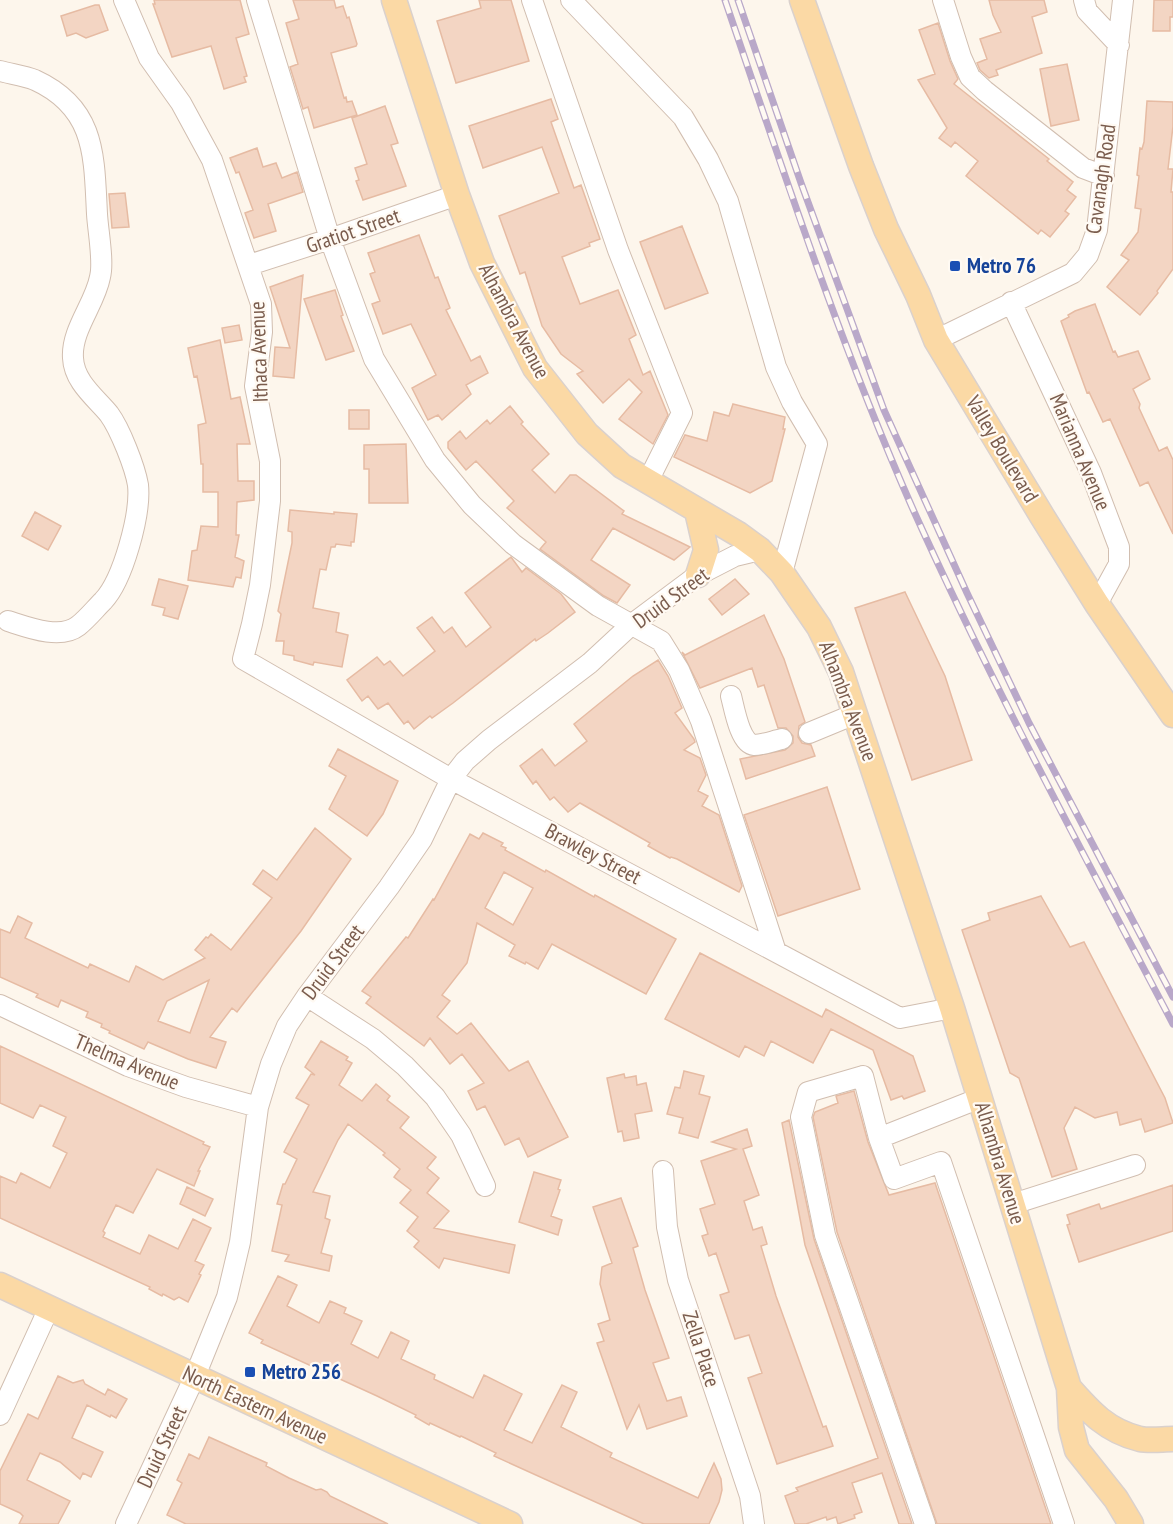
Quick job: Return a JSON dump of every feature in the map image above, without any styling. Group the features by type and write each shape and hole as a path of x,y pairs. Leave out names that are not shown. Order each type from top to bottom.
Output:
{"main road":[{"name":"Alhambra Avenue","path":"394,0 457,195 482,263 535,368 587,434 622,466 738,534 760,550 782,573 819,627 841,672 952,1008 1069,1388"},
{"name":"Valley Boulevard","path":"802,0 861,166 886,229 936,340 1097,604 1173,715"},
{"path":"697,511 706,550 698,575"},
{"name":"North Eastern Avenue","path":"0,1285 510,1524"},
{"path":"1069,1388 1094,1416 1108,1426 1141,1439 1173,1439"},
{"path":"1069,1388 1071,1427 1077,1450 1116,1499 1131,1524"}],"street":[{"name":"Ithaca Avenue","path":"124,0 149,58 182,103 212,160 261,304 261,332 255,386 270,461 270,501 260,585 243,659"},
{"path":"257,0 330,239 374,359 435,460 472,505 513,544 598,606 661,641 679,670 701,722 776,952"},
{"path":"532,0 618,250 682,413 648,482"},
{"path":"571,0 683,117 708,159 728,201 776,368 792,402 817,444 782,573"},
{"path":"943,0 961,57 970,77 984,91 1083,168 1104,176"},
{"path":"1084,0 1087,11 1119,45"},
{"name":"Cavanagh Road","path":"936,340 1073,273 1088,255 1096,230 1104,176 1123,0"},
{"path":"0,71 34,80 64,97 84,123 95,164 101,276 77,334 73,359 82,385 111,416 130,456 138,486 134,526 123,566 109,594 76,628 50,634 8,621"},
{"name":"Gratiot Street","path":"249,265 457,195"},
{"name":"Marianna Avenue","path":"1011,302 1091,473 1119,547 1119,564 1097,604"},
{"name":"Druid Street","path":"126,1524 195,1377 227,1297 240,1242 258,1107 270,1064 287,1026 422,839 451,779 465,761 590,663 631,624 698,575 735,556 760,550"},
{"name":"Brawley Street","path":"243,659 451,779 900,1018 952,1008"},
{"path":"731,696 746,742 753,745 782,739"},
{"path":"809,733 855,714"},
{"path":"307,996 373,1039 405,1066 435,1097 461,1134 485,1186"},
{"name":"Thelma Avenue","path":"0,1005 128,1066 186,1087 258,1107"},
{"path":"925,1524 825,1235 801,1117 808,1092 863,1076 879,1138 894,1179 941,1162 1064,1524"},
{"path":"879,1138 980,1098"},
{"path":"1012,1204 1135,1165"},
{"name":"Zella Place","path":"663,1171 667,1227 678,1280 750,1496 754,1524"},
{"path":"0,1415 49,1308"}],"building":[{"path":"154,0 240,0 249,34 236,38 247,76 244,77 246,82 224,89 211,46 172,57 153,4 155,4"},
{"path":"293,0 334,0 336,8 343,6 347,18 349,17 357,44 331,53 344,98 346,97 347,102 352,101 357,115 314,128 308,107 303,109 290,67 298,64 286,23 299,19"},
{"path":"479,0 511,0 529,61 456,83 437,21 481,8"},
{"path":"989,0 1044,0 1047,12 1032,17 1042,53 996,70 998,75 989,78 980,70 977,63 987,59 980,39 1001,32"},
{"path":"1154,0 1173,0 1170,31 1153,31"},
{"path":"99,5 108,30 86,38 76,33 67,36 61,16"},
{"path":"938,23 958,79 954,84 1049,159 1047,161 1073,182 1067,190 1076,197 1065,211 1069,214 1050,237 1041,230 1038,234 966,176 978,161 955,142 951,147 939,138 947,128 918,80 935,74 919,30"},
{"path":"1067,64 1079,120 1051,126 1040,69"},
{"path":"551,99 558,119 551,122 574,188 581,185 600,239 589,243 590,246 562,257 580,304 618,290 636,335 629,339 643,375 650,371 668,415 653,444 619,419 642,392 629,379 603,403 577,374 583,371 561,354 542,326 525,272 520,274 499,216 559,193 542,147 483,168 469,126"},
{"path":"1147,101 1173,102 1168,169 1173,169 1171,192 1173,192 1173,269 1157,291 1158,293 1140,315 1107,287 1129,260 1121,255 1138,232 1141,209 1135,208 1139,176 1137,175 1140,148 1142,149 1144,142"},
{"path":"385,106 398,143 391,145 406,186 363,200 356,181 359,180 355,168 367,164 352,118"},
{"path":"257,148 263,167 276,163 282,178 297,172 303,192 268,204 276,231 254,238 245,213 253,210 239,172 236,173 230,158"},
{"path":"125,193 129,227 112,228 109,194"},
{"path":"682,226 708,293 665,309 640,242"},
{"path":"419,235 435,278 438,277 450,308 446,310 471,361 480,356 488,373 466,385 471,394 442,420 438,415 428,420 412,388 436,375 411,324 383,334 372,304 380,301 370,274 375,272 368,253"},
{"path":"303,275 294,378 273,376 275,347 290,348 270,287"},
{"path":"335,290 343,315 341,316 354,351 326,360 304,299"},
{"path":"1095,304 1113,352 1115,351 1118,357 1138,351 1150,379 1133,389 1140,404 1139,408 1159,451 1167,447 1173,460 1173,534 1148,482 1140,486 1110,419 1103,422 1089,392 1087,393 1061,321 1075,311"},
{"path":"239,325 242,340 225,343 222,328"},
{"path":"220,340 231,399 240,397 250,444 237,444 238,481 254,481 254,500 237,502 236,535 239,535 235,557 244,561 241,578 236,577 233,587 188,580 192,551 197,550 201,526 218,527 218,492 203,492 203,464 201,464 198,425 206,423 197,376 194,377 188,348"},
{"path":"733,404 785,417 783,429 785,429 772,481 750,493 674,457 685,435 707,441 714,412 729,416"},
{"path":"510,406 523,422 521,424 549,454 532,470 555,493 570,475 576,475 624,511 622,514 690,547 674,560 613,528 591,560 630,585 617,603 540,549 546,542 507,508 514,501 476,461 466,470 448,448 448,442 460,431 466,439 487,420 490,424"},
{"path":"349,410 369,410 369,429 349,429"},
{"path":"406,444 408,503 369,503 369,469 364,469 364,445"},
{"path":"290,510 357,514 354,542 351,542 351,546 336,544 335,547 331,547 326,570 320,569 313,608 339,613 336,632 348,635 342,667 314,662 313,665 294,660 294,656 283,654 284,641 276,641 281,614 278,611 292,543 292,532 288,531"},
{"path":"35,512 61,526 48,550 22,536"},
{"path":"511,557 522,572 526,568 561,594 575,612 548,633 536,641 535,639 453,703 432,718 430,716 414,729 408,721 404,724 388,703 378,709 368,696 362,701 347,680 377,657 384,665 390,661 403,676 435,651 417,628 432,617 444,633 452,627 466,647 491,627 465,593"},
{"path":"159,579 188,586 178,619 163,615 165,608 152,605"},
{"path":"735,579 749,594 722,615 709,599"},
{"path":"905,592 945,676 972,760 912,780 855,608"},
{"path":"764,615 784,659 805,722 799,726 798,737 802,743 811,745 815,756 746,779 740,759 785,750 793,743 793,736 786,728 778,728 764,685 758,687 752,668 700,688 682,652 685,655"},
{"path":"658,660 682,708 675,713 694,739 695,742 684,750 700,758 706,775 698,791 708,796 702,806 719,815 742,886 739,892 648,846 650,843 580,803 568,812 554,797 550,800 536,781 533,784 520,766 542,749 555,766 587,741 574,724 633,676"},
{"path":"338,749 398,781 383,814 367,836 329,809 346,776 329,766"},
{"path":"827,787 860,889 778,916 744,815"},
{"path":"315,828 351,859 301,931 237,1012 232,1008 210,1037 226,1042 216,1068 148,1042 144,1049 109,1033 110,1031 101,1027 102,1024 86,1017 88,1012 61,1000 58,1007 36,997 38,994 0,977 0,929 10,933 18,916 32,923 25,938 88,968 90,964 129,982 136,966 163,980 205,958 195,950 211,934 231,950 272,898 253,884 263,870 277,880","holes":["209,980 190,1033 158,1021 167,1001"]},
{"path":"483,833 503,843 501,846 506,848 505,850 676,939 646,994 552,944 538,969 526,962 525,964 509,956 515,945 477,923 467,963 442,995 450,1001 437,1017 457,1034 471,1023 509,1071 528,1061 568,1137 528,1157 519,1138 505,1145 485,1106 477,1110 468,1091 484,1083 462,1054 450,1064 430,1038 424,1046 366,1003 371,997 362,991 406,937 408,938 434,900 470,834 479,839","holes":["504,872 533,888 513,925 485,908"]},
{"path":"1041,896 1070,947 1084,942 1165,1098 1173,1123 1145,1132 1141,1119 1120,1125 1117,1112 1095,1118 1075,1107 1064,1128 1077,1169 1052,1177 1019,1078 1010,1073 962,930 990,920 988,913"},
{"path":"700,953 822,1017 826,1009 913,1056 925,1091 904,1099 902,1096 891,1100 873,1050 831,1029 813,1063 771,1041 764,1056 745,1046 739,1057 665,1019"},
{"path":"321,1041 348,1057 346,1060 352,1063 339,1085 362,1101 376,1084 390,1096 387,1100 409,1117 400,1128 436,1157 427,1168 439,1178 427,1193 449,1211 434,1228 515,1245 509,1273 444,1258 439,1268 414,1247 419,1241 407,1231 418,1217 400,1203 411,1190 394,1177 400,1169 383,1155 385,1153 348,1124 313,1192 330,1196 325,1218 330,1220 321,1253 332,1256 329,1271 285,1261 289,1255 272,1251 282,1205 277,1204 283,1184 297,1159 284,1152 309,1105 296,1098 311,1074 315,1075 305,1067"},
{"path":"0,1046 204,1142 203,1144 210,1147 198,1171 200,1171 194,1186 157,1169 133,1213 116,1205 103,1231 105,1233 103,1237 140,1254 149,1235 178,1249 193,1219 211,1228 195,1261 204,1265 188,1302 179,1297 174,1300 163,1294 162,1296 149,1289 150,1287 0,1218 0,1176 16,1183 21,1173 50,1188 67,1153 53,1146 66,1117 40,1105 33,1118 0,1103"},
{"path":"684,1071 704,1076 699,1094 710,1097 698,1138 679,1133 683,1118 667,1114 675,1087 680,1088"},
{"path":"624,1074 625,1078 636,1076 637,1085 646,1083 652,1111 635,1114 639,1138 624,1141 622,1131 618,1132 607,1078"},
{"path":"854,1091 868,1142 889,1195 935,1183 1051,1524 937,1524 837,1232 813,1117 815,1112 838,1103 836,1096"},
{"path":"789,1120 814,1239 912,1524 899,1524 882,1473 852,1483 862,1512 854,1515 855,1518 838,1524 836,1517 827,1520 826,1517 806,1524 795,1524 785,1496 798,1491 796,1488 878,1458 805,1245 782,1123"},
{"path":"747,1129 752,1146 743,1149 759,1195 744,1201 753,1230 762,1227 767,1244 761,1246 776,1296 823,1427 826,1426 833,1446 777,1464 748,1378 762,1373 749,1335 735,1339 720,1295 729,1292 716,1253 709,1256 702,1236 708,1234 700,1209 715,1204 701,1161 736,1149 712,1142"},
{"path":"534,1172 561,1180 551,1216 562,1220 558,1235 519,1222"},
{"path":"1173,1185 1173,1231 1079,1262 1067,1225 1070,1224 1067,1215 1099,1204 1101,1209"},
{"path":"187,1187 213,1199 205,1216 180,1204"},
{"path":"621,1198 638,1246 633,1248 645,1290 669,1358 653,1363 667,1401 681,1397 687,1416 647,1429 639,1405 627,1429 597,1343 604,1341 598,1324 610,1320 600,1284 602,1267 612,1263 593,1207"},
{"path":"278,1276 297,1285 287,1306 319,1323 330,1301 346,1308 344,1313 362,1321 351,1344 378,1358 391,1332 409,1341 401,1359 435,1375 434,1379 473,1398 484,1375 522,1394 504,1430 532,1443 562,1385 577,1392 561,1427 612,1453 610,1457 698,1498 714,1463 721,1479 722,1490 709,1524 644,1524 494,1456 496,1453 430,1423 429,1425 415,1417 416,1415 261,1343 263,1340 249,1333"},
{"path":"58,1376 73,1383 83,1380 85,1384 105,1395 108,1389 127,1399 116,1418 87,1405 72,1438 103,1452 91,1477 83,1473 80,1479 60,1462 40,1453 27,1480 70,1501 58,1524 19,1524 23,1516 0,1504 0,1471 28,1414 38,1419"},
{"path":"209,1437 267,1463 266,1466 289,1478 316,1490 321,1489 330,1496 388,1524 186,1524 167,1515 182,1483 177,1480 189,1454 199,1459"}],"railway":[{"path":"725,0 836,319 912,507 973,638 1173,1024"},
{"path":"738,0 801,183 884,410 1029,723 1173,997"}],"place":[{"name":"Metro 76","path":"955,266"},
{"name":"Metro 256","path":"250,1372"}]}
